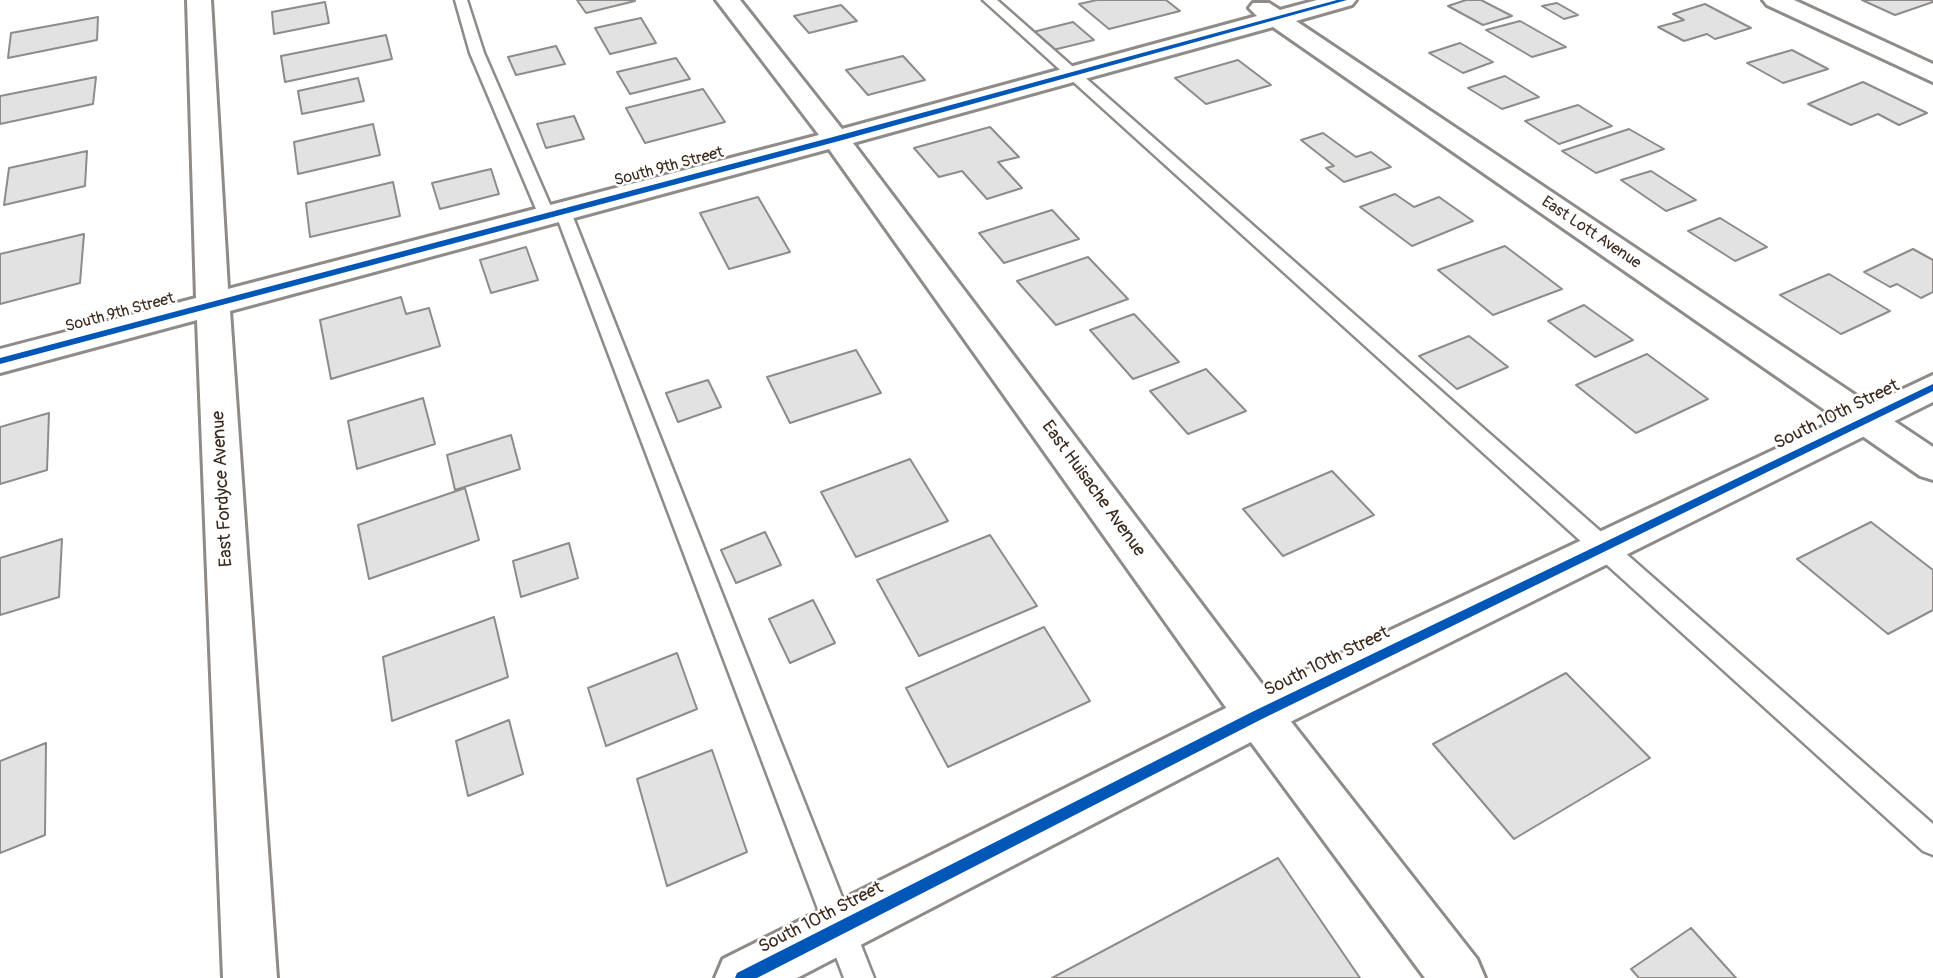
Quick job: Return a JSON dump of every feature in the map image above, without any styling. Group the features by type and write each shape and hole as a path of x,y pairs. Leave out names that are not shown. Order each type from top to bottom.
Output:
{"street":[{"name":"East Fordyce Avenue","path":"199,0 250,978"},
{"name":"East Huisache Avenue","path":"728,0 836,139 1258,715 1458,978"},
{"name":"East Lott Avenue","path":"1249,0 1933,466"},
{"name":"South 9th Street","path":"0,361 836,139 1344,0"},
{"path":"1775,0 1933,74"},
{"name":"South 10th Street","path":"741,978 1258,715 1933,387"}],"lane":[{"path":"461,0 477,53 555,214 859,978"},
{"path":"989,0 1933,842"}],"building":[{"path":"577,0 634,0 635,1 586,13"},
{"path":"1097,0 1166,0 1180,11 1109,29 1079,4"},
{"path":"1466,0 1481,0 1512,16 1483,25 1448,6"},
{"path":"1862,0 1931,0 1933,2 1895,15"},
{"path":"325,2 329,23 274,34 272,12"},
{"path":"1557,3 1578,15 1564,19 1542,6"},
{"path":"1705,4 1751,28 1715,39 1707,34 1684,41 1658,27 1684,20 1673,14"},
{"path":"841,5 857,21 809,33 794,16"},
{"path":"98,17 97,40 8,58 11,33"},
{"path":"641,18 656,43 610,54 595,28"},
{"path":"1520,21 1566,47 1532,57 1486,30"},
{"path":"1073,22 1094,40 1053,50 1033,32"},
{"path":"386,35 392,59 285,82 281,56"},
{"path":"1460,43 1493,62 1463,73 1429,53"},
{"path":"556,46 565,64 516,75 508,57"},
{"path":"1792,50 1828,69 1783,83 1747,63"},
{"path":"903,56 925,80 868,95 846,70"},
{"path":"676,58 690,79 630,94 617,72"},
{"path":"1238,60 1271,85 1206,104 1175,78"},
{"path":"1505,76 1539,97 1502,109 1468,88"},
{"path":"96,77 93,104 0,124 0,96"},
{"path":"358,78 364,101 302,114 298,91"},
{"path":"1863,82 1927,113 1899,125 1878,114 1851,125 1808,104"},
{"path":"703,89 725,122 645,143 626,108"},
{"path":"1578,105 1612,126 1559,144 1525,121"},
{"path":"574,116 584,139 546,148 537,124"},
{"path":"373,124 380,155 298,174 294,142"},
{"path":"990,127 1019,157 998,162 1022,188 987,199 962,171 939,177 914,148"},
{"path":"1629,129 1664,149 1596,173 1562,151"},
{"path":"1323,133 1356,157 1371,152 1391,167 1344,182 1326,168 1334,166 1301,140"},
{"path":"87,151 85,186 4,205 9,168"},
{"path":"491,169 499,194 440,209 432,183"},
{"path":"1651,171 1696,200 1666,211 1621,180"},
{"path":"393,182 400,216 310,237 306,203"},
{"path":"1395,194 1414,207 1439,197 1473,221 1412,246 1360,207"},
{"path":"758,197 790,252 729,269 700,213"},
{"path":"1052,210 1079,239 1004,263 979,233"},
{"path":"1720,218 1767,247 1735,261 1688,231"},
{"path":"84,234 80,283 0,304 0,254"},
{"path":"1505,246 1562,289 1493,315 1438,270"},
{"path":"526,247 538,280 491,293 480,260"},
{"path":"1913,249 1933,260 1933,292 1921,298 1897,284 1890,287 1864,272"},
{"path":"1088,257 1128,299 1056,325 1017,281"},
{"path":"1829,274 1890,311 1841,334 1780,295"},
{"path":"401,297 406,314 429,308 440,346 331,379 320,320"},
{"path":"1584,305 1633,340 1595,357 1548,321"},
{"path":"1134,314 1179,362 1133,379 1090,330"},
{"path":"1469,336 1508,367 1457,389 1419,356"},
{"path":"856,350 881,393 790,423 767,377"},
{"path":"1647,354 1708,399 1636,433 1576,385"},
{"path":"1206,369 1246,411 1188,434 1150,391"},
{"path":"708,380 721,407 678,422 666,393"},
{"path":"423,398 435,444 357,469 348,421"},
{"path":"49,413 47,470 0,484 0,427"},
{"path":"511,435 520,469 455,490 447,455"},
{"path":"910,459 948,521 856,557 821,492"},
{"path":"1332,471 1374,515 1283,556 1243,509"},
{"path":"465,488 479,540 369,579 358,525"},
{"path":"1871,522 1933,570 1933,610 1888,634 1797,559"},
{"path":"765,532 781,565 736,583 721,550"},
{"path":"990,535 1037,606 919,656 877,580"},
{"path":"62,539 59,597 0,615 0,558"},
{"path":"569,543 578,578 521,597 513,561"},
{"path":"813,600 835,643 790,663 769,619"},
{"path":"494,617 508,677 392,721 383,657"},
{"path":"1044,627 1090,701 948,767 906,688"},
{"path":"677,653 697,709 606,746 588,688"},
{"path":"1566,673 1650,758 1514,839 1433,744"},
{"path":"509,720 523,774 468,796 456,741"},
{"path":"46,743 45,835 0,853 0,761"},
{"path":"712,750 747,852 667,886 637,779"},
{"path":"1278,858 1360,978 1052,978"},
{"path":"1691,928 1736,978 1639,978 1631,969"}],"cycle path":[{"path":"0,361 836,139 1344,0"},
{"path":"742,978 1258,715 1933,387"}]}
